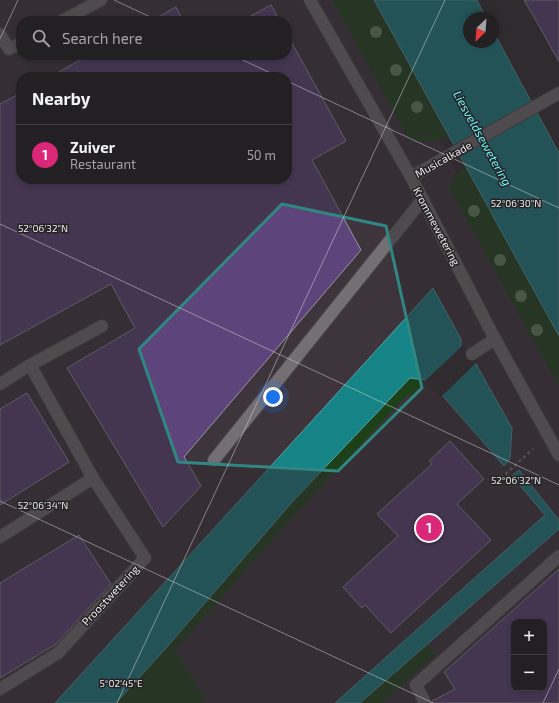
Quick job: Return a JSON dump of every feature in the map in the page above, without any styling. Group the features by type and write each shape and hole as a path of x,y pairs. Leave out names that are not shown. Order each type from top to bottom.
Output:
{"street":[{"path":"71,16 101,0"},
{"name":"Krommewetering","path":"310,0 411,177 495,339 559,455"},
{"path":"0,34 9,49 16,46"},
{"name":"Musicalkade","path":"411,177 538,107 559,93"},
{"path":"214,460 423,199"},
{"path":"0,384 30,365 102,326"},
{"path":"472,354 495,339"},
{"name":"Proostwetering","path":"0,689 58,653 145,558 93,478 30,365"},
{"path":"0,536 93,478"},
{"path":"425,703 416,685 559,556"}],"path":[{"path":"501,478 514,466"}],"highlighted area":[{"path":"282,204 386,226 422,388 338,471 178,462 139,349"}],"shaded area":[{"path":"0,0 361,0 559,357 559,703 0,703"}],"green space":[{"path":"332,0 374,0 449,135 435,142 410,141"},
{"path":"467,167 559,336 559,387 449,188 454,175"},
{"path":"410,378 426,380 410,396 408,394 283,528 175,651 206,699 202,703 116,703 167,647 293,501"},
{"path":"427,645 436,654 382,703 360,703"}],"water":[{"name":"Liesveldsewetering","path":"374,0 477,0 483,12 463,12 463,48 499,48 499,42 559,153 559,336"},
{"path":"433,288 461,339 461,347 476,364 512,428 510,459 504,466 442,395 426,380 410,378 293,501 167,647 116,703 55,703"},
{"path":"519,470 559,520 559,529 360,703 335,703 545,515 512,476"}],"pier":[{"path":"463,345 477,362 441,397 424,382"}],"building":[{"path":"524,0 559,0 559,62 538,24"},
{"path":"271,5 277,16 251,16"},
{"path":"176,7 180,16 160,16"},
{"path":"292,43 346,141 312,160 361,250 184,457 201,486 163,527 67,368 135,328 111,284 0,345 0,104 16,96 16,184 292,184 292,72 59,72 80,60 292,60"},
{"path":"27,393 69,462 0,505 0,409"},
{"path":"450,441 484,479 457,504 491,540 391,633 365,605 362,608 343,587 398,536 377,514 432,464 429,461"},
{"path":"79,535 111,584 56,644 0,678 0,583"},
{"path":"559,569 559,703 432,703 432,701 455,689 444,672"}],"place":[{"name":"Zuiver","path":"429,528"}]}
